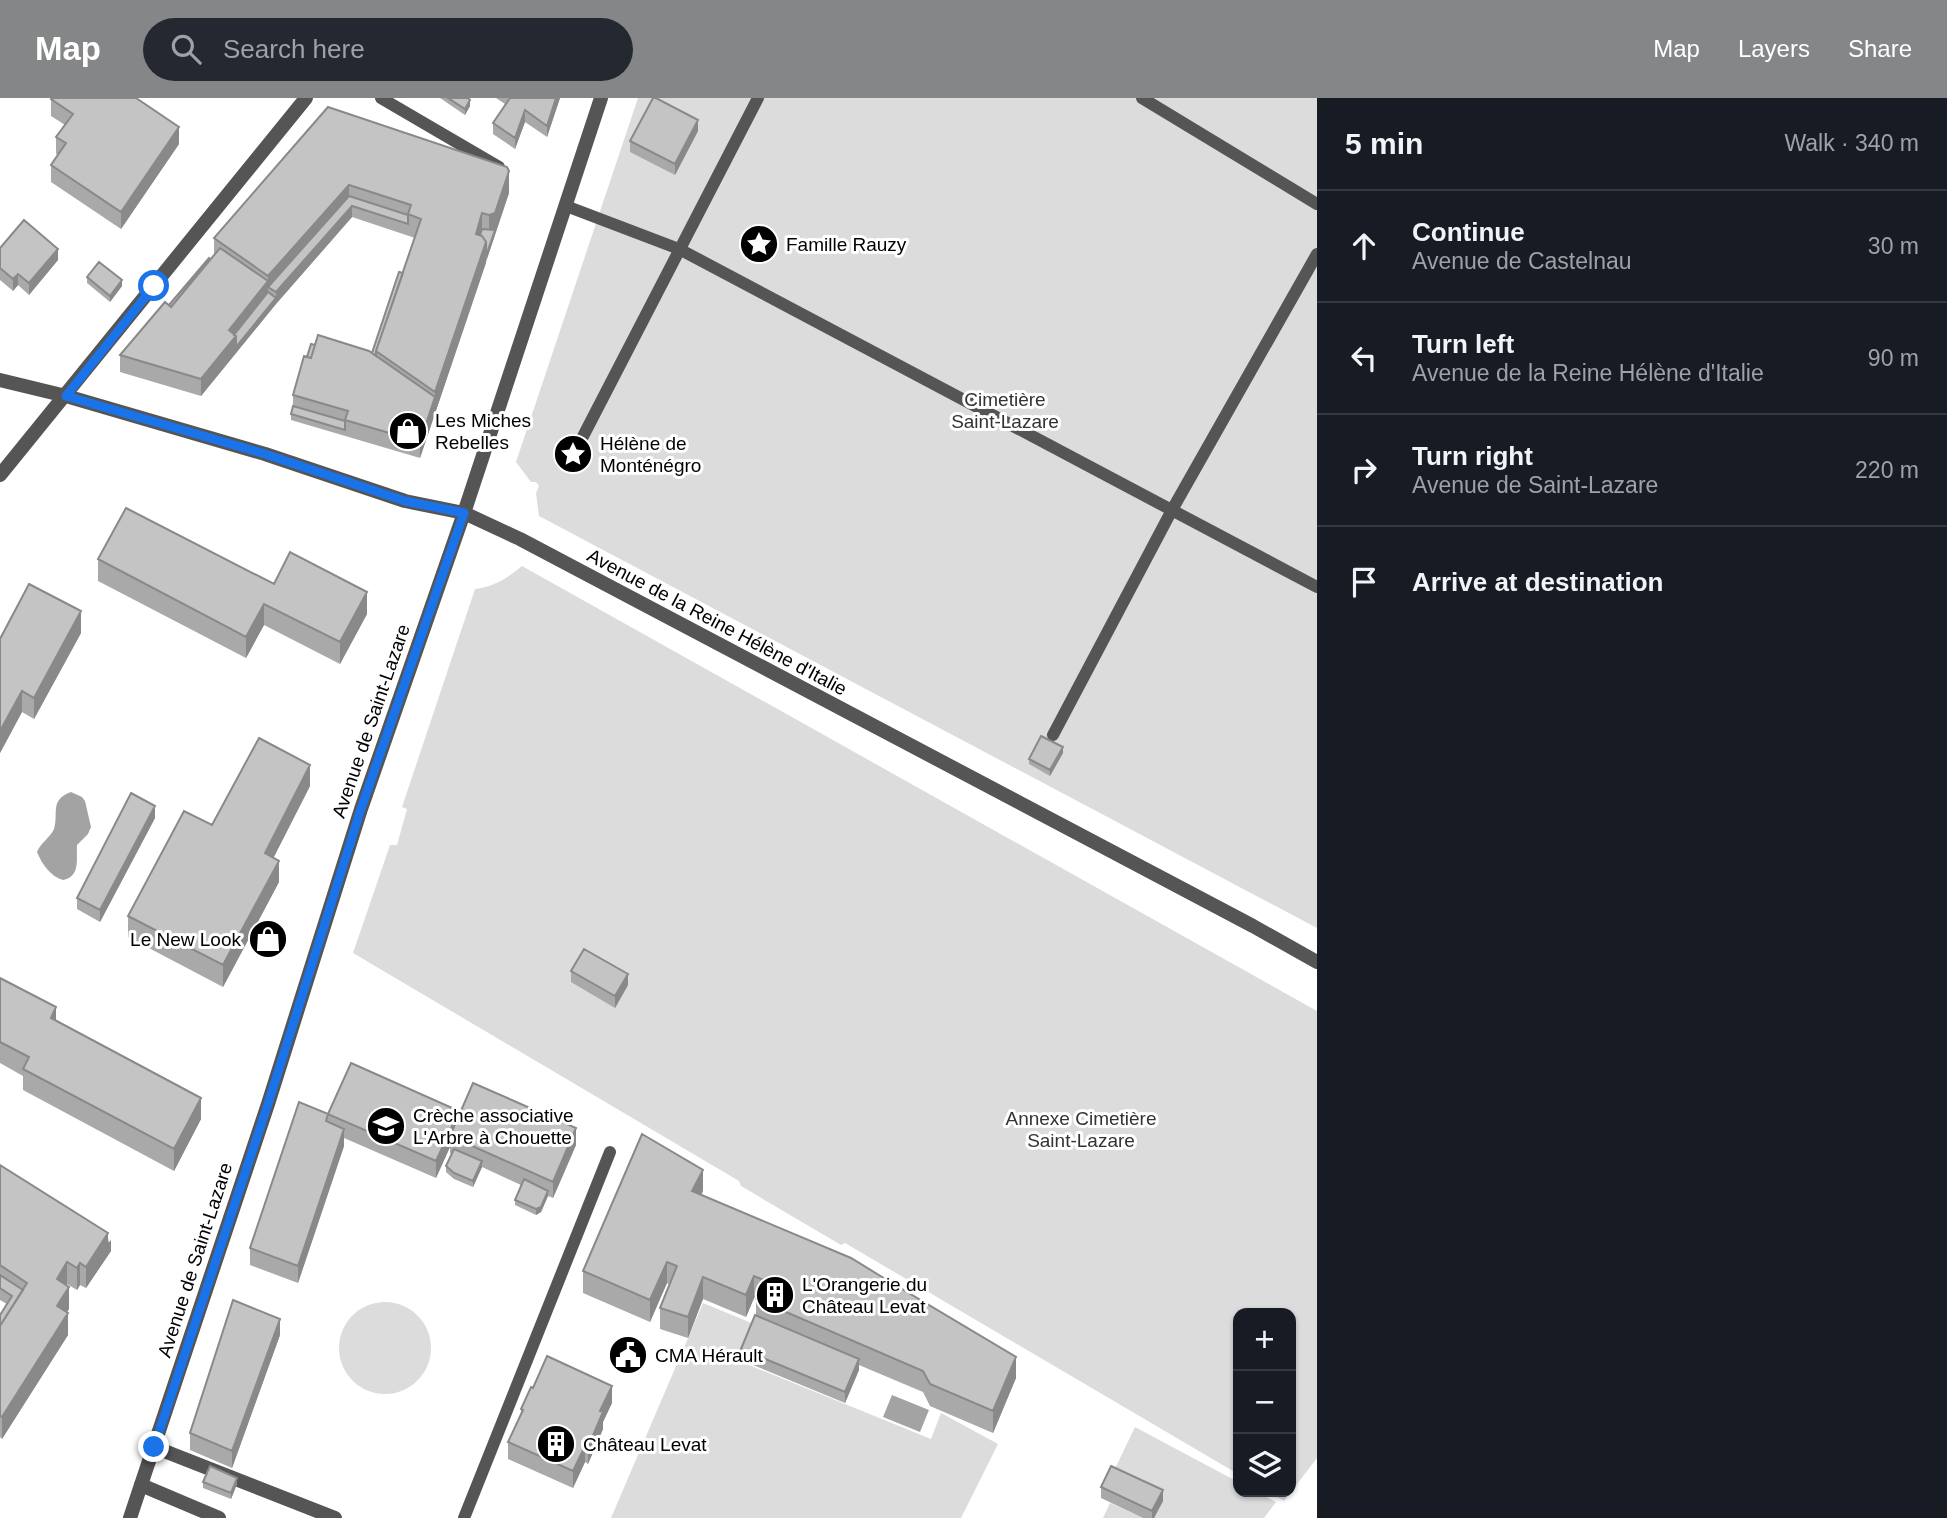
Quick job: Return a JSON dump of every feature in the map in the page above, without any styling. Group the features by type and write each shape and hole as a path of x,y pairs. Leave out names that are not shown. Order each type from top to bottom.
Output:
{"street":[{"path":"0,475 306,98"},
{"name":"Avenue de Saint-Lazare","path":"130,1518 268,1104 361,809 464,513 601,98"},
{"name":"Avenue de la Reine Hélène d'Italie","path":"0,380 66,396 265,454 405,501 464,513 520,539 1317,962"},
{"path":"154,1447 335,1518"},
{"path":"141,1485 219,1518"}],"lane":[{"path":"381,98 507,172"},
{"path":"577,448 758,98"},
{"path":"1142,98 1317,204"},
{"path":"566,206 679,249 1317,587"},
{"path":"1053,735 1172,510 1317,254"},
{"path":"464,1518 610,1152"}],"green space":[{"name":"Cimetière Saint-Lazare","path":"638,98 1317,98 1317,928 539,516 536,493 539,486 536,482 531,482 516,462"},
{"name":"Annexe Cimetière Saint-Lazare","path":"522,566 1317,1011 1317,1458 1296,1485 1296,1308 1233,1308 1233,1471 845,1243 841,1245 741,1186 739,1181 353,953 390,845 397,845 407,809 402,807 475,589 489,586"},
{"path":"385,1302 403,1305 418,1315 428,1330 431,1348 428,1366 418,1381 403,1391 385,1394 367,1391 352,1381 342,1366 339,1348 342,1330 352,1315 367,1305"},
{"path":"703,1303 754,1324 739,1361 931,1439 941,1413 998,1444 961,1518 611,1518"},
{"path":"1135,1427 1233,1479 1233,1497 1266,1497 1276,1502 1264,1518 1154,1518 1162,1501 1111,1477"},
{"path":"1110,1503 1143,1518 1103,1518"}],"shaded area":[{"path":"71,792 85,801 91,827 77,845 77,861 73,875 63,880 47,869 37,852 54,829 57,803"},
{"path":"892,1395 929,1410 920,1432 883,1417"}],"building":[{"path":"52,98 136,98 179,127 121,212 51,165 66,143 56,137 73,114"},
{"path":"448,98 468,98 470,100 465,109"},
{"path":"510,98 556,98 547,126 525,110 515,138 493,123"},
{"path":"653,98 698,120 675,164 630,141"},
{"path":"328,107 507,167 509,171 495,213 482,213 476,234 482,236 486,242 435,392 376,351 421,219 408,214 411,205 349,185 268,276 214,238"},
{"path":"349,196 408,215 408,224 352,206 276,292 268,287"},
{"path":"24,220 58,249 29,283 18,274 13,279 0,268 0,248"},
{"path":"482,229 495,230 486,256 486,242 480,235"},
{"path":"220,248 268,281 229,330 236,336 201,379 120,355 165,302 171,307"},
{"path":"210,259 171,307 169,305"},
{"path":"99,262 122,280 110,296 87,277"},
{"path":"399,272 403,273 376,356 372,353"},
{"path":"268,292 276,298 236,347 234,335"},
{"path":"318,335 369,351 435,397 420,442 345,420 348,411 293,395 304,356 311,358"},
{"path":"311,344 315,345 311,358 307,357"},
{"path":"293,406 345,421 345,430 291,414"},
{"path":"126,508 274,584 290,552 367,592 340,642 264,604 246,637 98,559"},
{"path":"29,584 81,611 34,698 22,691 0,731 0,639"},
{"path":"1041,736 1063,747 1050,770 1029,759"},
{"path":"259,738 310,765 265,853 279,861 223,965 128,916 184,811 212,825"},
{"path":"131,793 155,806 100,910 77,898"},
{"path":"584,949 628,974 615,996 571,971"},
{"path":"0,978 56,1007 51,1018 201,1098 174,1149 23,1069 29,1057 0,1042"},
{"path":"351,1063 459,1111 436,1161 328,1114"},
{"path":"473,1083 576,1128 553,1182 450,1136"},
{"path":"299,1102 328,1114 326,1121 344,1129 298,1266 250,1248"},
{"name":"L'Orangerie du Château Levat","path":"642,1134 703,1170 692,1191 851,1258 887,1280 885,1284 897,1286 1016,1357 993,1411 930,1384 923,1371 756,1299 764,1280 754,1276 746,1295 703,1277 688,1317 660,1308 677,1266 667,1262 650,1300 583,1271"},
{"path":"454,1149 482,1161 473,1181 454,1173 446,1166"},
{"path":"0,1165 108,1233 86,1267 80,1263 77,1268 67,1262 57,1279 69,1287 57,1306 68,1313 2,1417 0,1326 27,1283 0,1265"},
{"path":"524,1179 548,1191 541,1207 536,1209 515,1200"},
{"path":"0,1275 23,1290 0,1326 0,1315 12,1296 0,1288"},
{"path":"233,1300 280,1319 232,1451 190,1433"},
{"path":"755,1315 859,1359 845,1392 741,1349"},
{"name":"Château Levat","path":"547,1356 612,1386 588,1447 585,1446 573,1471 508,1442"},
{"path":"210,1466 237,1478 231,1493 203,1482"},
{"path":"1111,1466 1163,1490 1152,1511 1101,1487"}],"place":[{"name":"Famille Rauzy","path":"759,244"},
{"name":"Les Miches Rebelles","path":"408,431"},
{"name":"Hélène de Monténégro","path":"573,454"},
{"name":"Le New Look","path":"268,939"},
{"name":"Crèche associative L'Arbre à Chouette","path":"386,1126"},
{"name":"L'Orangerie du Château Levat","path":"775,1295"},
{"name":"CMA Hérault","path":"628,1355"},
{"name":"Château Levat","path":"556,1444"}],"route":[{"path":"154,286 66,396 265,454 405,501 464,513 361,809 268,1104 154,1447"}]}
